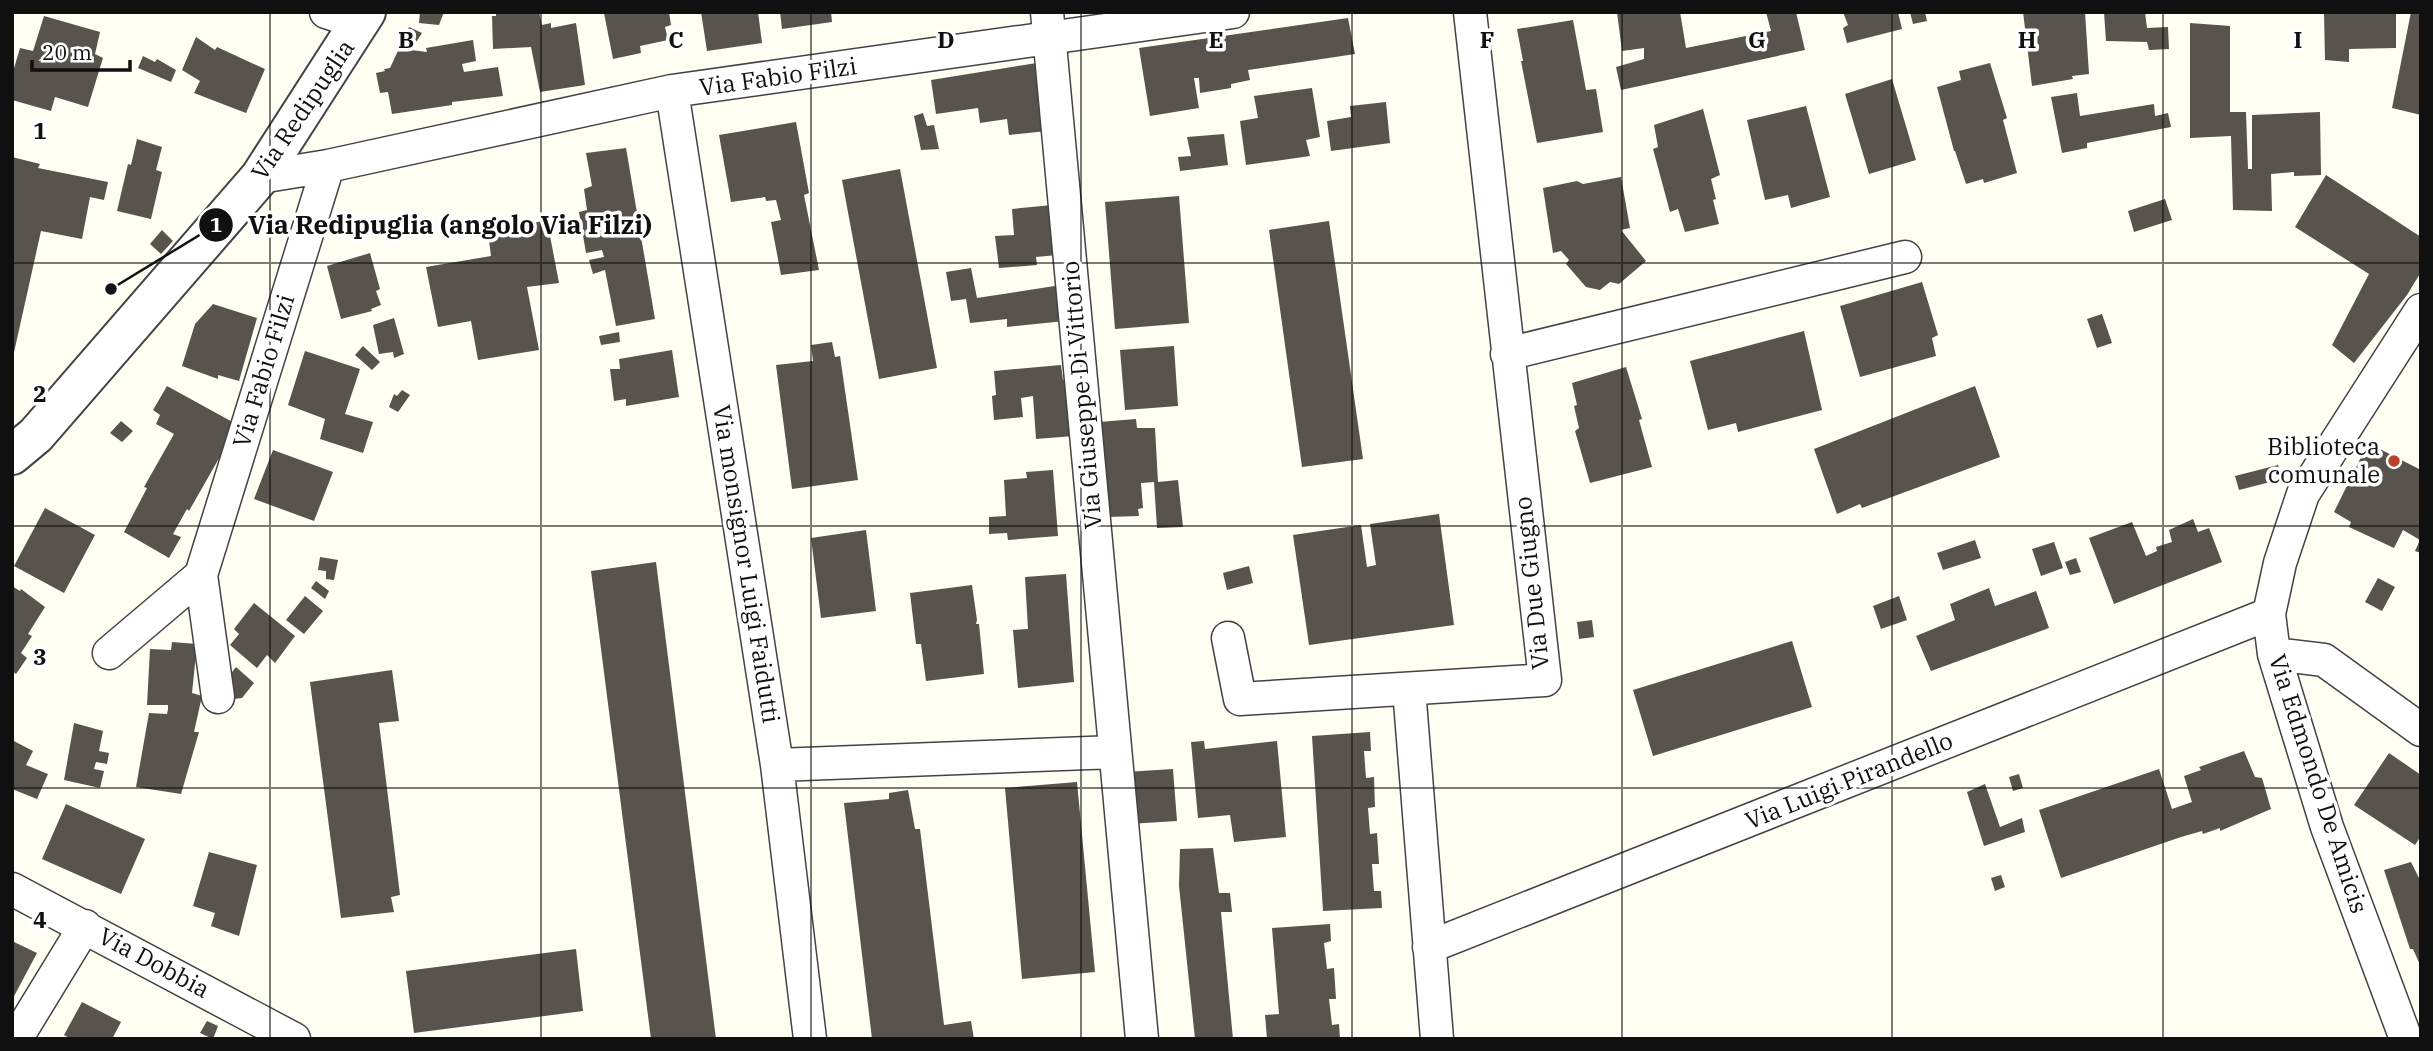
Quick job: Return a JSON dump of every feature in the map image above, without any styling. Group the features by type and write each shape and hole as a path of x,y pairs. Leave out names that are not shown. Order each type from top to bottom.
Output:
{"street":[{"name":"Via Fabio Filzi","path":"260,177 328,166 672,92 1048,26 1233,12"},
{"name":"Via Due Giugno","path":"1228,638 1240,699 1545,680 1470,12"},
{"name":"Via Redipuglia","path":"12,454 36,435 260,177 351,16"},
{"name":"Via Giuseppe Di Vittorio","path":"1048,26 1142,1039"},
{"name":"Via monsignor Luigi Faidutti","path":"672,92 777,765 810,1039"},
{"name":"Via Fabio Filzi","path":"218,696 201,575 328,166"},
{"path":"1507,354 1905,257"},
{"name":"Via Edmondo De Amicis","path":"2406,1039 2327,827 2274,654 2269,614 2280,563 2303,494 2420,314"},
{"path":"108,653 201,575"},
{"name":"Via Luigi Pirandello","path":"1429,947 2269,614"},
{"path":"2274,654 2324,660 2421,730"},
{"path":"1409,689 1437,1039"},
{"path":"777,765 1115,752"},
{"name":"Via Dobbia","path":"12,889 293,1039"},
{"path":"16,1039 85,926"}],"building":[{"path":"420,12 444,12 439,25 419,23"},
{"path":"496,12 539,12 542,25 551,23 551,28 576,23 585,85 540,92 531,47 493,49 492,16 496,16"},
{"path":"669,12 671,25 665,27 668,40 640,46 641,53 613,59 604,13"},
{"path":"701,12 758,12 762,43 707,51"},
{"path":"780,12 831,12 832,22 782,29"},
{"path":"1617,12 1680,12 1686,48 1771,31 1766,12 1796,12 1805,50 1621,90 1616,67 1644,59 1644,48 1622,51"},
{"path":"1843,12 1898,12 1902,29 1847,43 1843,28 1848,25"},
{"path":"1910,12 1925,12 1927,21 1913,24"},
{"path":"2023,12 2085,12 2089,74 2032,86"},
{"path":"2104,12 2145,12 2147,28 2168,27 2169,49 2149,50 2147,42 2106,41"},
{"path":"2324,12 2396,12 2396,48 2349,49 2349,62 2325,60"},
{"path":"2411,12 2421,12 2421,115 2392,108"},
{"path":"44,16 100,32 95,54 103,58 88,107 55,97 51,111 12,100 12,75 20,48 33,51"},
{"path":"1348,18 1355,54 1248,70 1250,80 1231,84 1231,88 1200,93 1199,78 1194,78 1199,108 1150,116 1139,48"},
{"path":"1573,20 1586,90 1596,89 1603,132 1537,143 1517,29"},
{"path":"2190,23 2230,26 2230,112 2246,112 2248,169 2252,169 2252,115 2320,112 2321,175 2294,176 2294,172 2271,174 2272,211 2233,210 2231,136 2190,138"},
{"path":"409,27 422,33 411,50 427,52 426,48 473,40 476,61 462,64 464,72 498,67 503,96 452,102 452,105 392,114 388,92 380,93 376,73 390,68"},
{"path":"196,37 215,50 217,47 265,69 246,113 194,93 200,81 182,70"},
{"path":"143,56 155,62 157,59 176,70 171,82 138,68"},
{"path":"1037,63 1047,131 1009,135 1007,119 980,123 978,108 936,114 931,80"},
{"path":"1990,63 2007,118 2003,120 2017,173 1984,183 1983,179 1966,184 1937,87 1961,80 1959,71"},
{"path":"1892,79 1916,160 1869,174 1845,94"},
{"path":"1312,88 1320,137 1306,140 1310,156 1246,165 1240,121 1258,118 1254,96"},
{"path":"2077,93 2080,116 2154,104 2155,116 2168,113 2171,127 2087,143 2087,148 2062,153 2051,97"},
{"path":"1386,102 1390,143 1331,151 1327,121 1351,117 1350,106"},
{"path":"1806,106 1830,197 1791,208 1788,195 1765,200 1747,120"},
{"path":"1703,109 1720,175 1711,179 1719,224 1685,232 1678,209 1670,212 1653,149 1658,147 1654,125"},
{"path":"923,113 927,126 934,125 939,149 921,150 914,116"},
{"path":"796,122 809,193 804,195 819,270 781,275 771,222 781,220 776,200 766,201 765,197 731,202 719,135"},
{"path":"1224,134 1228,165 1180,171 1178,157 1191,156 1187,137"},
{"path":"137,139 162,147 156,170 162,172 151,219 117,211"},
{"path":"626,148 655,319 616,326 605,270 593,274 589,260 604,257 602,250 586,253 579,212 587,210 584,189 592,186 586,153"},
{"path":"12,157 40,164 38,168 108,182 104,200 90,197 82,239 41,231 13,357"},
{"path":"900,169 937,368 879,379 842,180"},
{"path":"2326,175 2421,237 2421,272 2407,295 2354,363 2332,345 2369,274 2295,227"},
{"path":"1621,177 1630,228 1621,230 1646,261 1619,284 1610,282 1600,290 1586,287 1566,264 1569,260 1561,251 1553,253 1543,188 1577,181 1583,184"},
{"path":"1179,196 1189,323 1115,329 1105,202"},
{"path":"2165,199 2172,220 2134,232 2128,211"},
{"path":"1052,205 1057,255 1036,257 1037,265 999,268 995,236 1014,235 1012,209"},
{"path":"547,220 559,283 527,287 539,350 478,360 471,321 438,327 426,267 491,256 488,233"},
{"path":"1329,221 1363,459 1302,467 1269,230"},
{"path":"162,230 173,241 161,254 150,244"},
{"path":"370,253 380,289 376,291 381,305 371,309 372,311 341,319 327,266"},
{"path":"971,268 977,298 1061,285 1065,321 1007,327 1007,319 970,323 966,299 951,301 946,272"},
{"path":"1922,282 1938,335 1932,338 1936,356 1860,377 1840,306"},
{"path":"213,304 257,318 239,381 218,375 218,379 182,366 195,324"},
{"path":"2102,314 2112,343 2097,348 2087,319"},
{"path":"394,318 404,354 394,358 393,352 379,354 373,325"},
{"path":"1804,331 1822,410 1738,432 1736,423 1708,430 1690,361"},
{"path":"619,332 620,342 601,345 599,336"},
{"path":"832,342 835,357 840,356 858,480 792,489 776,365 813,361 811,345"},
{"path":"363,346 380,362 372,370 355,355"},
{"path":"1174,346 1178,406 1125,410 1120,350"},
{"path":"672,350 679,397 626,406 626,399 614,401 610,369 620,369 619,359"},
{"path":"305,351 360,369 345,414 373,422 363,453 320,439 325,419 288,405"},
{"path":"1061,365 1063,380 1069,379 1074,436 1036,439 1033,396 1021,398 1023,417 994,420 994,371"},
{"path":"1626,367 1642,419 1639,420 1652,467 1590,483 1575,431 1579,428 1572,383"},
{"path":"167,386 238,425 173,534 181,537 169,558 124,532 147,488 144,487 174,434 156,424 160,415 153,410"},
{"path":"1975,386 2000,457 1862,508 1860,504 1837,514 1814,449"},
{"path":"402,390 410,395 398,412 389,407 394,394 397,396"},
{"path":"1136,419 1137,428 1155,428 1158,482 1178,480 1183,527 1157,528 1154,482 1141,483 1143,508 1138,509 1139,516 1107,517 1099,422"},
{"path":"121,421 133,431 122,442 110,433"},
{"path":"2368,443 2421,470 2421,553 2415,551 2420,540 2403,530 2394,548 2349,527 2351,522 2334,512"},
{"path":"273,450 333,472 314,521 254,499"},
{"path":"2278,465 2282,479 2239,490 2235,476"},
{"path":"1053,470 1058,536 1008,540 1007,533 989,534 989,517 1006,516 1004,480 1027,478 1026,472"},
{"path":"45,508 95,535 64,593 14,566"},
{"path":"1439,514 1454,625 1309,645 1293,535 1361,525 1367,567 1376,565 1370,524"},
{"path":"2193,519 2198,532 2209,528 2222,562 2114,604 2089,538 2132,522 2146,556 2157,551 2156,547 2172,542 2169,530"},
{"path":"866,530 876,611 821,618 811,538"},
{"path":"1975,540 1981,558 1943,570 1937,553"},
{"path":"2054,542 2063,568 2041,576 2032,549"},
{"path":"320,557 338,560 334,580 326,579 326,571 318,570"},
{"path":"2076,558 2081,572 2070,575 2065,562"},
{"path":"656,562 716,1039 651,1039 591,571"},
{"path":"1249,566 1253,583 1227,590 1223,573"},
{"path":"1066,574 1074,682 1018,688 1013,630 1028,629 1025,577"},
{"path":"2378,578 2395,587 2382,611 2365,602"},
{"path":"316,581 329,591 325,599 311,588"},
{"path":"972,585 984,674 926,681 921,644 916,644 910,593"},
{"path":"12,586 20,591 21,589 45,607 28,634 32,636 21,653 27,658 16,674 12,671"},
{"path":"1989,588 1995,606 2036,591 2049,628 1931,671 1916,636 1955,620 1950,604"},
{"path":"305,596 323,611 304,634 286,620"},
{"path":"1899,596 1907,620 1881,629 1873,606"},
{"path":"254,603 295,636 275,663 267,655 257,668 230,645 239,634 234,629"},
{"path":"1592,620 1594,637 1579,639 1577,622"},
{"path":"1792,641 1812,707 1653,756 1633,690"},
{"path":"172,642 197,644 192,693 202,696 194,732 199,732 181,794 136,787 149,713 167,714 168,709 168,705 147,705 150,649 171,650"},
{"path":"236,667 254,683 242,698 233,699 229,676"},
{"path":"392,670 399,721 379,723 400,895 391,897 394,912 341,918 310,682"},
{"path":"74,723 103,731 99,751 109,753 107,764 96,762 94,769 104,771 100,788 64,780"},
{"path":"1370,732 1371,751 1364,751 1366,778 1374,777 1375,807 1368,808 1370,834 1377,833 1379,864 1372,864 1374,891 1381,891 1382,908 1323,911 1312,736"},
{"path":"12,740 33,751 26,765 48,774 37,799 12,789"},
{"path":"1204,741 1205,749 1277,741 1286,837 1234,842 1230,815 1198,818 1191,742"},
{"path":"2244,751 2255,777 2262,778 2271,809 2220,831 2220,828 2181,837 2061,878 2039,810 2159,769 2172,809 2192,802 2184,776 2201,770 2199,767"},
{"path":"2389,753 2421,775 2421,836 2415,845 2354,805"},
{"path":"1173,769 1177,821 1129,824 1125,772"},
{"path":"2019,774 2023,788 2013,791 2009,777"},
{"path":"1077,782 1095,972 1022,979 1005,788"},
{"path":"1985,784 2000,827 2022,818 2025,832 1984,846 1967,792"},
{"path":"908,790 915,829 920,829 944,1025 971,1021 974,1039 872,1039 844,803 889,799 889,793"},
{"path":"66,804 145,839 121,894 42,859"},
{"path":"1213,848 1219,893 1230,893 1232,912 1221,912 1233,1039 1195,1039 1179,886 1180,849"},
{"path":"209,852 257,865 239,936 211,926 215,913 193,906"},
{"path":"2411,862 2421,882 2421,967 2413,949 2410,949 2384,870"},
{"path":"2001,875 2005,887 1995,891 1991,878"},
{"path":"1330,924 1331,941 1324,943 1327,969 1334,968 1336,999 1329,999 1332,1025 1339,1024 1340,1039 1267,1039 1265,1015 1279,1014 1272,928"},
{"path":"12,941 37,953 12,1000"},
{"path":"576,949 583,1011 414,1033 406,971"},
{"path":"82,1002 121,1022 112,1039 71,1039 64,1035"},
{"path":"207,1021 218,1026 213,1039 200,1033"}],"place":[{"name":"Via Redipuglia (angolo Via Filzi)","path":"111,289"},
{"name":"Biblioteca comunale","path":"2394,461"}]}
